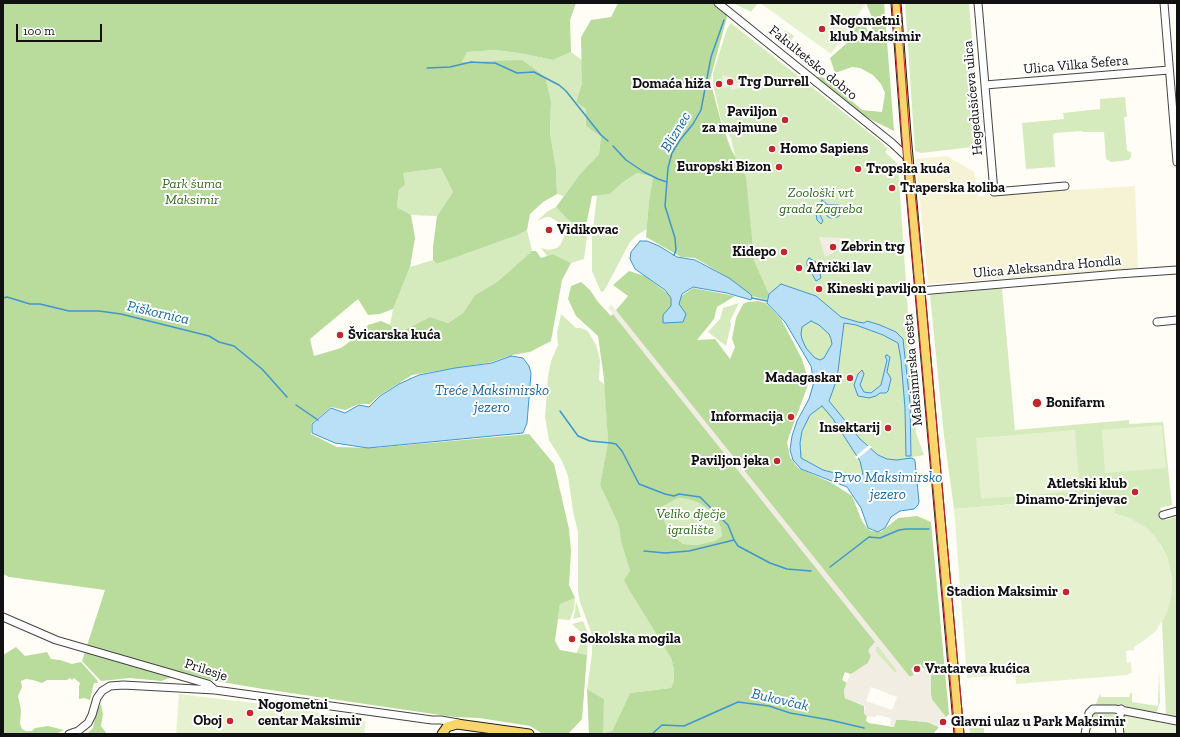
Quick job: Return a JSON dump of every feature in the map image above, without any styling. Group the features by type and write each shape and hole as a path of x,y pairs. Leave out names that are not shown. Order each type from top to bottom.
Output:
{"main road":[{"name":"Maksimirska cesta","path":"896,3 908,158 959,734"},
{"path":"442,734 449,725 460,724"},
{"name":"Prilesje","path":"460,724 530,734"}],"street":[{"name":"Fakultetsko dobro","path":"718,3 892,143 908,158"},
{"name":"Hegedušićeva ulica","path":"978,3 994,192 1064,186"},
{"path":"1164,3 1177,162"},
{"name":"Ulica Vilka Šefera","path":"985,85 1169,70"},
{"path":"892,143 902,140 906,134"},
{"name":"Ulica Aleksandra Hondla","path":"920,291 1177,270"},
{"path":"1157,322 1177,320"},
{"path":"1163,514 1177,511"},
{"name":"Prilesje","path":"3,617 56,640 208,684 215,690 441,720 460,724"},
{"path":"69,734 78,731 88,723 99,694 110,686 139,685 215,690"},
{"path":"1085,734 1089,713 1092,710 1110,708 1177,721"},
{"path":"1120,734 1119,724 1121,710"},
{"path":"432,720 440,725 442,734"}],"shaded area":[{"name":"Trg Durrell","path":"723,75 731,78 732,82 745,83 745,87 731,90 730,86 723,88 721,81"},
{"path":"947,156 974,172 978,196 1135,186 1138,269 928,284 916,159"},
{"name":"Zebrin trg","path":"819,237 850,238 847,244 841,249 825,257"},
{"path":"611,304 910,677 929,667 931,677 931,698 946,717 938,726 927,722 896,720 894,727 890,727 891,718 877,715 876,717 866,716 864,713 865,707 863,705 845,698 844,690 850,674 868,663 871,656 868,651 875,642 608,308","holes":["876,647 879,647 897,671 895,673 875,651","871,687 897,697 892,710 866,701"]}],"green space":[{"name":"Park šuma Maksimir","path":"3,3 576,3 570,20 571,52 553,60 495,50 467,52 462,62 522,60 545,77 551,102 550,133 556,169 557,194 543,202 530,214 527,230 518,235 437,264 433,260 433,247 437,216 453,192 441,168 403,173 405,185 399,189 397,207 411,215 415,238 410,267 393,309 380,314 368,315 358,299 310,339 314,356 341,348 363,332 368,325 381,321 390,325 398,333 430,317 448,323 463,313 475,295 497,282 532,251 536,251 541,258 553,254 571,263 562,280 551,341 530,352 512,355 492,362 412,375 380,395 370,404 359,404 345,410 331,407 311,424 311,434 337,447 374,448 529,434 554,464 569,529 571,551 569,585 575,598 560,604 555,641 560,650 587,655 582,719 568,734 543,734 530,726 479,718 454,717 263,689 216,681 184,673 161,681 130,678 101,681 82,661 105,590 9,577 3,574"},
{"path":"618,3 724,3 727,17 710,80 721,122 731,149 746,177 754,261 769,294 767,300 752,296 729,278 695,258 681,257 646,237 653,177 637,173 623,182 610,194 592,196 587,221 583,229 568,220 556,207 580,174 599,154 601,137 586,126 586,109 576,102 582,83 581,37 591,20 611,17"},
{"path":"733,3 758,3 751,12"},
{"name":"Nogometni klub Maksimir","path":"760,3 863,3 865,5 831,54"},
{"path":"866,3 884,3 894,131 864,116 817,77 826,78 862,110 882,112 885,93 881,84 873,75 860,68 852,67 835,73 830,58 848,42 853,27 862,20 871,36 873,20"},
{"path":"905,3 969,3 981,146 921,153 915,151"},
{"name":"Zoološki vrt grada Zagreba","path":"731,23 881,142 888,149 885,152 898,164 916,433 924,455 913,457 911,460 856,484 801,469 793,460 790,450 792,436 797,421 809,399 814,382 811,366 785,322 767,303 769,294 764,283 748,263 737,165 731,138 721,120 713,84 713,73 727,29"},
{"path":"785,30 794,36 788,45 779,39"},
{"path":"495,50 553,60 571,52 582,60 582,83 576,102 586,109 586,126 601,137 599,154 580,174 564,196 557,194 556,169 550,133 551,102 498,62 462,62 467,52"},
{"path":"1125,97 1127,117 1124,117 1127,151 1131,152 1131,157 1129,160 1111,162 1106,159 1104,132 1082,131 1055,133 1053,135 1055,167 1026,169 1022,123 1064,119 1063,113 1100,109 1100,99"},
{"path":"441,168 453,192 437,216 411,215 397,207 403,173"},
{"path":"637,173 653,177 649,201 647,229 637,235 630,242 604,291 601,292 592,271 592,237 597,195 610,194 623,182"},
{"path":"556,207 568,220 583,229 587,221 588,228 584,259 571,263 553,254 547,256 541,248 549,250 557,248 561,244 566,230 560,223 550,217 537,221 548,211"},
{"path":"527,230 532,251 497,282 475,295 463,313 448,323 430,317 397,333 390,325 393,309 410,267 433,260 437,264 518,235"},
{"path":"629,271 645,276 676,300 693,288 735,296 717,307 714,319 697,340 715,339 730,359 735,347 732,339 736,318 743,304 758,301 766,303 781,319 802,359 809,382 787,442 790,457 798,468 832,483 852,496 862,521 871,531 881,532 898,518 917,516 931,522 949,714 946,717 944,716 932,700 929,667 924,669 920,664 911,669 914,675 910,677 875,642 869,649 871,656 868,663 853,673 850,674 845,672 842,680 847,683 844,690 845,698 864,706 864,713 867,716 866,721 869,723 894,727 896,720 927,722 939,727 933,734 589,734 587,689 604,699 603,733 612,731 630,693 671,688 674,681 674,670 671,658 624,580 630,571 621,542 619,526 600,485 608,442 604,379 598,336 576,316 568,299 571,286 581,282 590,290 598,302 611,316 628,296 613,285","holes":["678,498 688,499 699,503 711,511 721,528 722,536 715,541 697,545 683,544 669,532 661,513 661,507"]},
{"path":"1002,288 1015,430 1129,420 1129,424 1163,422 1172,505 1160,508 1166,520 1177,516 1177,718 1166,716 1162,621 1166,614 1171,596 1172,578 1167,557 1160,544 1132,519 1115,514 1113,496 954,509 944,436 930,295"},
{"path":"739,303 730,321 731,325 726,346 708,332 720,319 723,308"},
{"path":"561,314 576,328 581,328 588,331 596,345 600,360 599,380 605,385 608,442 600,485 619,526 621,542 630,571 631,593 671,658 674,670 674,681 671,688 630,693 612,731 602,733 604,699 587,689 592,654 592,635 578,592 578,532 573,511 568,476 562,461 549,440 545,417 548,376 551,361 558,345 557,333"},
{"path":"1162,425 1166,468 1105,473 1102,430"},
{"path":"1075,430 1080,491 981,499 976,438"},
{"name":"Stadion Maksimir","path":"1113,496 1115,514 1132,519 1148,529 1155,537 1167,557 1172,578 1169,605 1166,614 1156,631 1134,647 1134,650 1126,651 1127,663 1131,662 1132,673 1128,675 1016,684 1015,674 967,678 954,509"},
{"name":"Veliko dječje igralište","path":"678,498 688,499 699,503 711,511 721,528 722,536 715,541 697,545 683,544 669,532 661,513 661,506"},
{"path":"575,598 574,609 570,620 558,619 560,604"},
{"path":"576,601 581,617 573,619 575,611"},
{"path":"583,621 588,633 583,634 572,624"},
{"path":"588,638 587,655 576,654 582,640"},
{"path":"16,647 25,656 47,652 51,659 72,664 81,662 97,680 98,683 94,683 90,700 84,698 79,699 80,683 74,678 72,680 70,678 67,680 47,680 42,683 26,679 21,681 22,687 18,696 21,710 20,724 22,729 32,731 35,728 48,726 64,730 56,734 3,734 3,655"},
{"path":"876,647 879,647 898,671 895,673 875,651"},
{"path":"1159,670 1160,702 1156,714 1121,706 1095,706 1100,694 1101,697 1129,697 1130,693 1132,693 1132,702 1158,706"},
{"name":"Oboj","path":"179,694 279,706 366,721 364,734 176,734"},
{"path":"101,704 103,714 101,726 107,734 87,734 93,728 96,712"},
{"path":"1092,714 1116,714 1114,722 1096,718 1095,722 1091,722 1091,731 1105,734 1088,731"},
{"path":"1124,715 1177,726 1177,734 1122,734"},
{"path":"987,720 987,726 984,727 984,734 970,734 969,721"}],"water":[{"path":"822,200 828,205 838,205 841,207 842,211 838,217 830,218 827,216 827,210 824,210 820,215 823,221 821,224 817,220 816,214 820,208"},
{"path":"640,241 647,241 659,246 677,257 695,260 729,278 752,296 751,300 727,293 693,287 682,294 679,304 686,314 683,322 663,323 663,315 671,306 671,298 665,290 635,269 630,259 631,252"},
{"path":"809,258 816,262 819,269 821,278 816,281 807,265"},
{"name":"Prvo Maksimirsko jezero","path":"781,284 816,296 841,317 858,322 864,323 867,321 880,325 896,332 903,339 910,403 911,456 906,456 905,408 898,343 883,335 856,325 844,323 837,379 829,401 860,439 878,455 887,459 897,460 911,458 915,461 919,502 918,505 914,509 900,511 891,517 885,528 878,532 868,528 861,508 847,487 801,469 793,460 790,450 792,436 797,421 809,399 814,382 811,366 785,322 767,303 769,294","holes":["811,321 819,325 829,334 831,339 832,344 824,358 820,360 815,358 806,348 802,339 802,327","822,406 833,419 860,461 863,474 854,478 823,470 801,458 800,443 802,431 810,415"]},
{"path":"887,355 890,357 887,372 891,379 888,391 869,398 858,396 854,385 858,374 862,370 864,374 860,385 864,392 871,393 881,385 887,360 885,356"},
{"name":"Treće Maksimirsko jezero","path":"511,356 523,358 529,366 531,373 527,423 523,433 368,448 335,443 312,433 312,424 331,408 345,413 359,405 369,407 380,396 399,384 419,375 492,363"}],"pier":[{"path":"869,445 872,447 857,459 855,457"}],"waterway":[{"name":"Bliznec","path":"674,255 676,250 675,238 665,206 668,168 672,153 701,110 711,57 724,20"},
{"path":"427,68 450,67 471,62 495,63 517,73 534,72 559,85 566,91 601,135 608,141"},
{"path":"613,146 626,160 644,172 667,182"},
{"name":"Piškornica","path":"3,298 7,297 30,304 40,304 69,311 99,311 121,314 209,336 219,342 234,346 262,369 287,397"},
{"path":"752,298 767,301"},
{"name":"Piškornica","path":"296,405 318,420"},
{"path":"560,411 578,436 590,441 616,444 622,451 639,484 674,496 679,494 700,497 728,525 738,546 770,563 787,569 811,571"},
{"path":"830,567 869,537 880,538 899,530 906,529 929,529"},
{"path":"644,551 665,553 689,551 734,540"},
{"name":"Bukovčak","path":"652,734 662,725 684,726 738,702 769,706 790,713 864,728"}],"tram line":[{"path":"892,3 903,152 955,734"},
{"path":"900,3 911,154 925,290 964,734"}],"place":[{"name":"Nogometni klub Maksimir","path":"822,29"},
{"name":"Trg Durrell","path":"730,82"},
{"name":"Domaća hiža","path":"719,84"},
{"name":"Paviljon za majmune","path":"785,120"},
{"name":"Homo Sapiens","path":"772,149"},
{"name":"Europski Bizon","path":"779,167"},
{"name":"Tropska kuća","path":"858,169"},
{"name":"Traperska koliba","path":"892,188"},
{"name":"Vidikovac","path":"549,230"},
{"name":"Zebrin trg","path":"833,247"},
{"name":"Kidepo","path":"784,252"},
{"name":"Afrički lav","path":"799,268"},
{"name":"Kineski paviljon","path":"819,289"},
{"name":"Švicarska kuća","path":"340,335"},
{"name":"Madagaskar","path":"850,378"},
{"name":"Bonifarm","path":"1037,403"},
{"name":"Informacija","path":"791,417"},
{"name":"Insektarij","path":"888,428"},
{"name":"Paviljon jeka","path":"777,461"},
{"name":"Atletski klub Dinamo-Zrinjevac","path":"1135,492"},
{"name":"Stadion Maksimir","path":"1066,592"},
{"name":"Sokolska mogila","path":"572,639"},
{"name":"Vratareva kućica","path":"917,669"},
{"name":"Nogometni centar Maksimir","path":"250,713"},
{"name":"Oboj","path":"230,721"},
{"name":"Glavni ulaz u Park Maksimir","path":"943,722"}]}
